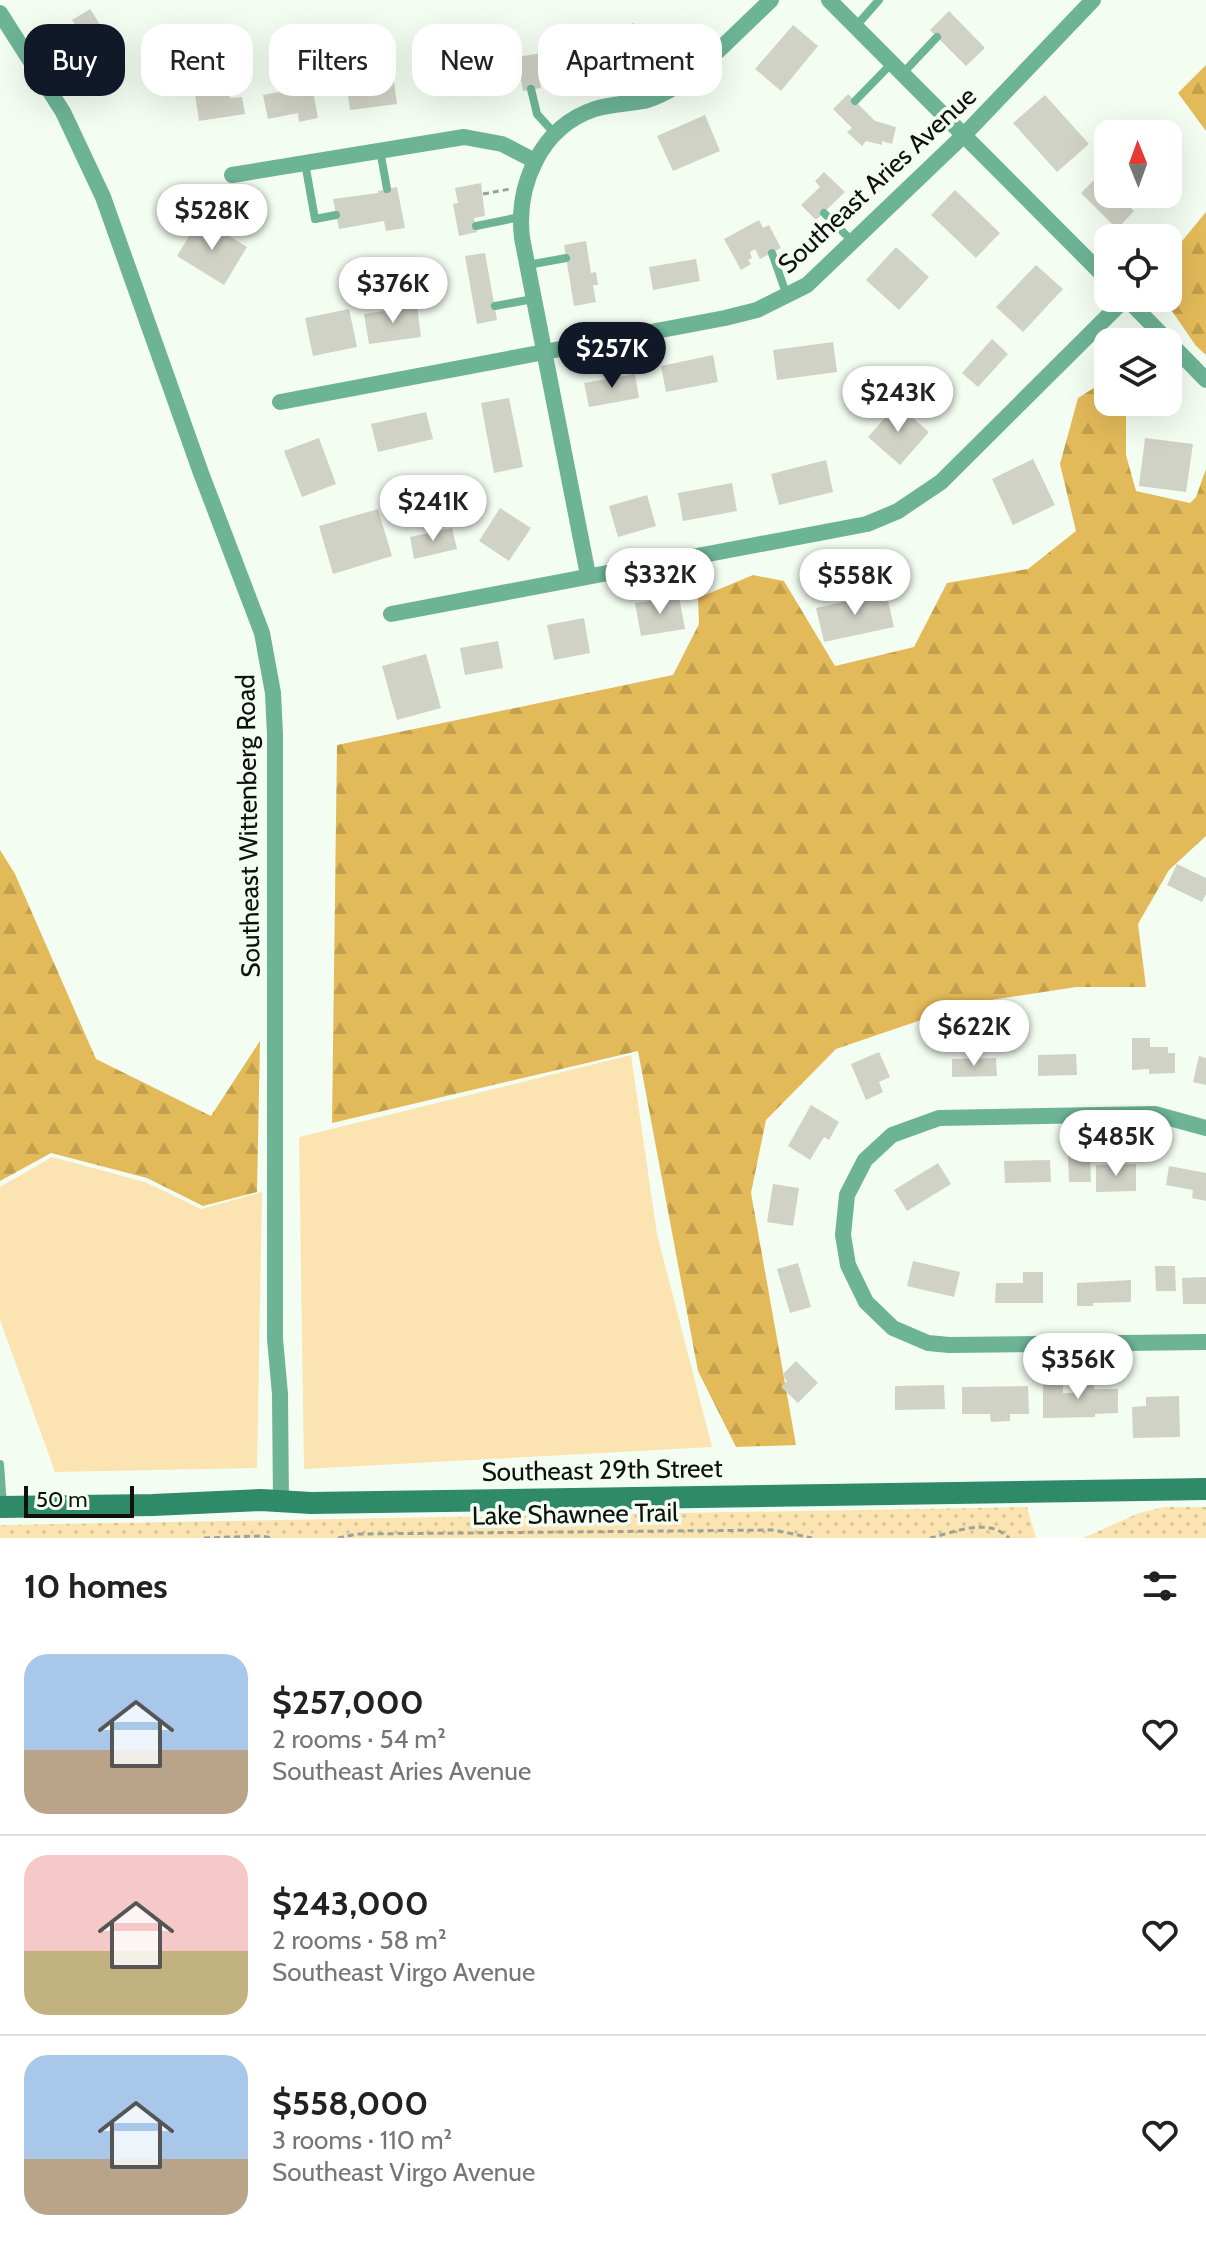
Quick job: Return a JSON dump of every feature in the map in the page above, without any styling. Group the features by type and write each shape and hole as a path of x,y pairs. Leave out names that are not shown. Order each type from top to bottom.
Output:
{"main road":[{"name":"Southeast 29th Street","path":"1,1507 247,1500 311,1503 1206,1489"}],"street":[{"path":"588,575 533,299 520,217 524,186 535,161 555,134 573,119 595,109 645,100 679,85 771,0"},
{"path":"829,0 1094,266"},
{"name":"Southeast Aries Avenue","path":"280,402 725,318 757,310 787,296 818,276 851,240 964,135 1093,0"},
{"name":"Southeast Wittenberg Road","path":"0,13 63,112 103,197 201,473 248,590 269,662 275,735 275,1339 280,1394 281,1501"},
{"path":"232,175 464,137 502,144 535,161"},
{"path":"391,614 867,524 898,511 941,482 1112,312"},
{"path":"1140,312 1206,380"},
{"path":"1206,1128 1155,1114 939,1118 892,1135 865,1160 847,1195 843,1235 855,1284 878,1316 910,1337 928,1343 1206,1342"}],"lane":[{"path":"856,26 879,0"},
{"path":"855,101 937,37"},
{"path":"531,89 537,114 555,134"},
{"path":"380,150 387,189"},
{"path":"305,163 315,219 336,215"},
{"path":"824,213 851,240"},
{"path":"476,226 520,217"},
{"path":"772,253 787,296"},
{"path":"528,265 566,258"},
{"path":"495,306 533,299"},
{"path":"0,1464 1,1507"}],"path":[{"path":"483,194 524,186"},
{"path":"930,1538 990,1526 1009,1538"},
{"name":"Lake Shawnee Trail","path":"338,1538 357,1534 774,1530 812,1538"},
{"path":"204,1538 274,1538"}],"shaded area":[{"path":"631,1055 657,1234 712,1447 304,1469 299,1137"},
{"path":"52,1157 145,1182 201,1209 262,1192 257,1468 55,1472 0,1320 0,1187"},
{"path":"1027,1507 1036,1538 0,1538 0,1525"},
{"path":"1164,1507 1206,1507 1206,1538 1083,1538 1139,1513"}],"green space":[{"path":"1206,65 1206,131 1178,93"},
{"path":"1206,212 1206,355 1173,312 1182,312 1182,241"},
{"path":"1094,388 1094,416 1126,416 1126,455 1136,491 1190,503 1196,497 1206,469 1206,836 1169,870 1138,924 1146,987 1076,987 971,1003 836,1049 766,1120 751,1193 796,1445 736,1447 698,1371 638,1051 332,1123 337,745 673,675 699,624 698,598 753,575 784,581 835,666 914,647 947,583 1028,569 1076,531 1060,464 1078,398"},
{"path":"0,850 15,874 96,1059 211,1116 260,1041 257,1192 203,1206 147,1178 51,1153 0,1181"}],"building":[{"path":"90,9 100,24 74,24 72,20"},
{"path":"949,11 985,48 966,66 930,30"},
{"path":"793,25 818,46 781,91 755,69"},
{"path":"538,54 538,88 523,91 522,56"},
{"path":"848,94 875,121 896,127 892,144 866,141 862,146 847,132 852,128 833,109"},
{"path":"263,95 314,96 318,118 299,122 298,113 268,119"},
{"path":"1045,95 1089,144 1057,172 1013,123"},
{"path":"195,96 242,97 245,114 199,121"},
{"path":"348,96 396,96 397,104 350,110"},
{"path":"705,115 720,151 673,171 657,136"},
{"path":"824,172 845,192 816,220 801,205 820,187 815,181"},
{"path":"1094,180 1094,206 1081,193"},
{"path":"481,183 485,216 474,218 477,232 459,236 453,204 458,203 455,188"},
{"path":"397,187 405,228 386,231 384,221 339,229 333,199"},
{"path":"955,190 1000,233 976,258 931,215"},
{"path":"1096,208 1131,208 1134,211 1122,224 1112,224"},
{"path":"200,218 247,247 224,285 177,256"},
{"path":"759,220 763,228 769,225 781,248 760,259 755,249 750,252 752,258 748,260 751,264 741,270 724,239"},
{"path":"586,241 591,273 596,272 598,285 593,285 596,302 574,306 564,245"},
{"path":"896,247 929,277 899,310 866,280"},
{"path":"485,253 497,320 477,324 465,256"},
{"path":"696,259 700,281 653,290 649,267"},
{"path":"1036,265 1063,289 1023,332 996,307"},
{"path":"417,306 421,337 369,344 364,314"},
{"path":"349,309 357,347 313,356 305,318"},
{"path":"992,339 1008,354 978,387 962,373"},
{"path":"833,342 837,372 777,380 773,350"},
{"path":"713,355 718,382 666,392 661,366"},
{"path":"635,374 639,398 589,407 584,383"},
{"path":"509,398 523,467 494,473 481,403"},
{"path":"897,404 929,432 900,465 868,437"},
{"path":"426,412 433,439 378,452 371,424"},
{"path":"319,438 336,484 302,497 284,451"},
{"path":"1145,438 1193,444 1186,492 1139,486"},
{"path":"1033,459 1055,505 1013,525 992,479"},
{"path":"826,460 833,492 779,505 771,474"},
{"path":"732,483 737,511 683,521 678,493"},
{"path":"647,495 656,526 618,537 609,506"},
{"path":"500,508 531,528 509,561 479,541"},
{"path":"378,509 392,556 333,574 319,526"},
{"path":"452,528 457,549 414,559 410,537"},
{"path":"886,592 894,627 824,642 816,608"},
{"path":"679,597 685,629 641,636 635,603"},
{"path":"584,618 590,653 554,660 547,625"},
{"path":"498,641 503,668 465,675 460,648"},
{"path":"426,654 441,708 397,720 382,666"},
{"path":"1177,864 1206,878 1206,894 1202,902 1167,885"},
{"path":"1132,1038 1150,1038 1150,1047 1168,1047 1168,1053 1175,1053 1175,1073 1149,1074 1149,1069 1132,1070"},
{"path":"879,1052 890,1077 879,1082 883,1092 866,1100 851,1064"},
{"path":"1076,1054 1077,1075 1038,1076 1038,1055"},
{"path":"1199,1056 1206,1058 1206,1085 1193,1082"},
{"path":"996,1058 997,1076 952,1077 952,1059"},
{"path":"811,1105 839,1122 829,1140 824,1137 810,1160 788,1146"},
{"path":"1068,1155 1090,1155 1091,1182 1069,1182"},
{"path":"1050,1160 1051,1182 1005,1183 1004,1161"},
{"path":"938,1163 951,1184 907,1211 894,1190"},
{"path":"1136,1164 1136,1191 1096,1192 1096,1165"},
{"path":"1169,1166 1206,1173 1206,1201 1192,1198 1193,1190 1166,1185"},
{"path":"773,1184 799,1188 793,1226 767,1222"},
{"path":"913,1261 960,1272 954,1297 907,1286"},
{"path":"798,1263 811,1307 790,1313 777,1269"},
{"path":"1155,1266 1175,1266 1176,1291 1156,1291"},
{"path":"1023,1272 1043,1272 1043,1303 995,1303 996,1283 1023,1283"},
{"path":"1206,1277 1206,1304 1183,1304 1182,1278"},
{"path":"1131,1280 1131,1302 1077,1306 1077,1283"},
{"path":"796,1361 818,1383 798,1403 781,1387 787,1381 782,1375"},
{"path":"1043,1383 1063,1383 1063,1393 1073,1393 1073,1383 1094,1383 1094,1389 1118,1389 1118,1413 1095,1414 1095,1417 1043,1418"},
{"path":"944,1385 945,1409 895,1410 895,1386"},
{"path":"1028,1386 1029,1414 1010,1414 1010,1421 991,1422 990,1414 962,1414 962,1387"},
{"path":"1179,1396 1180,1437 1133,1438 1132,1407 1146,1406 1146,1397"}]}
